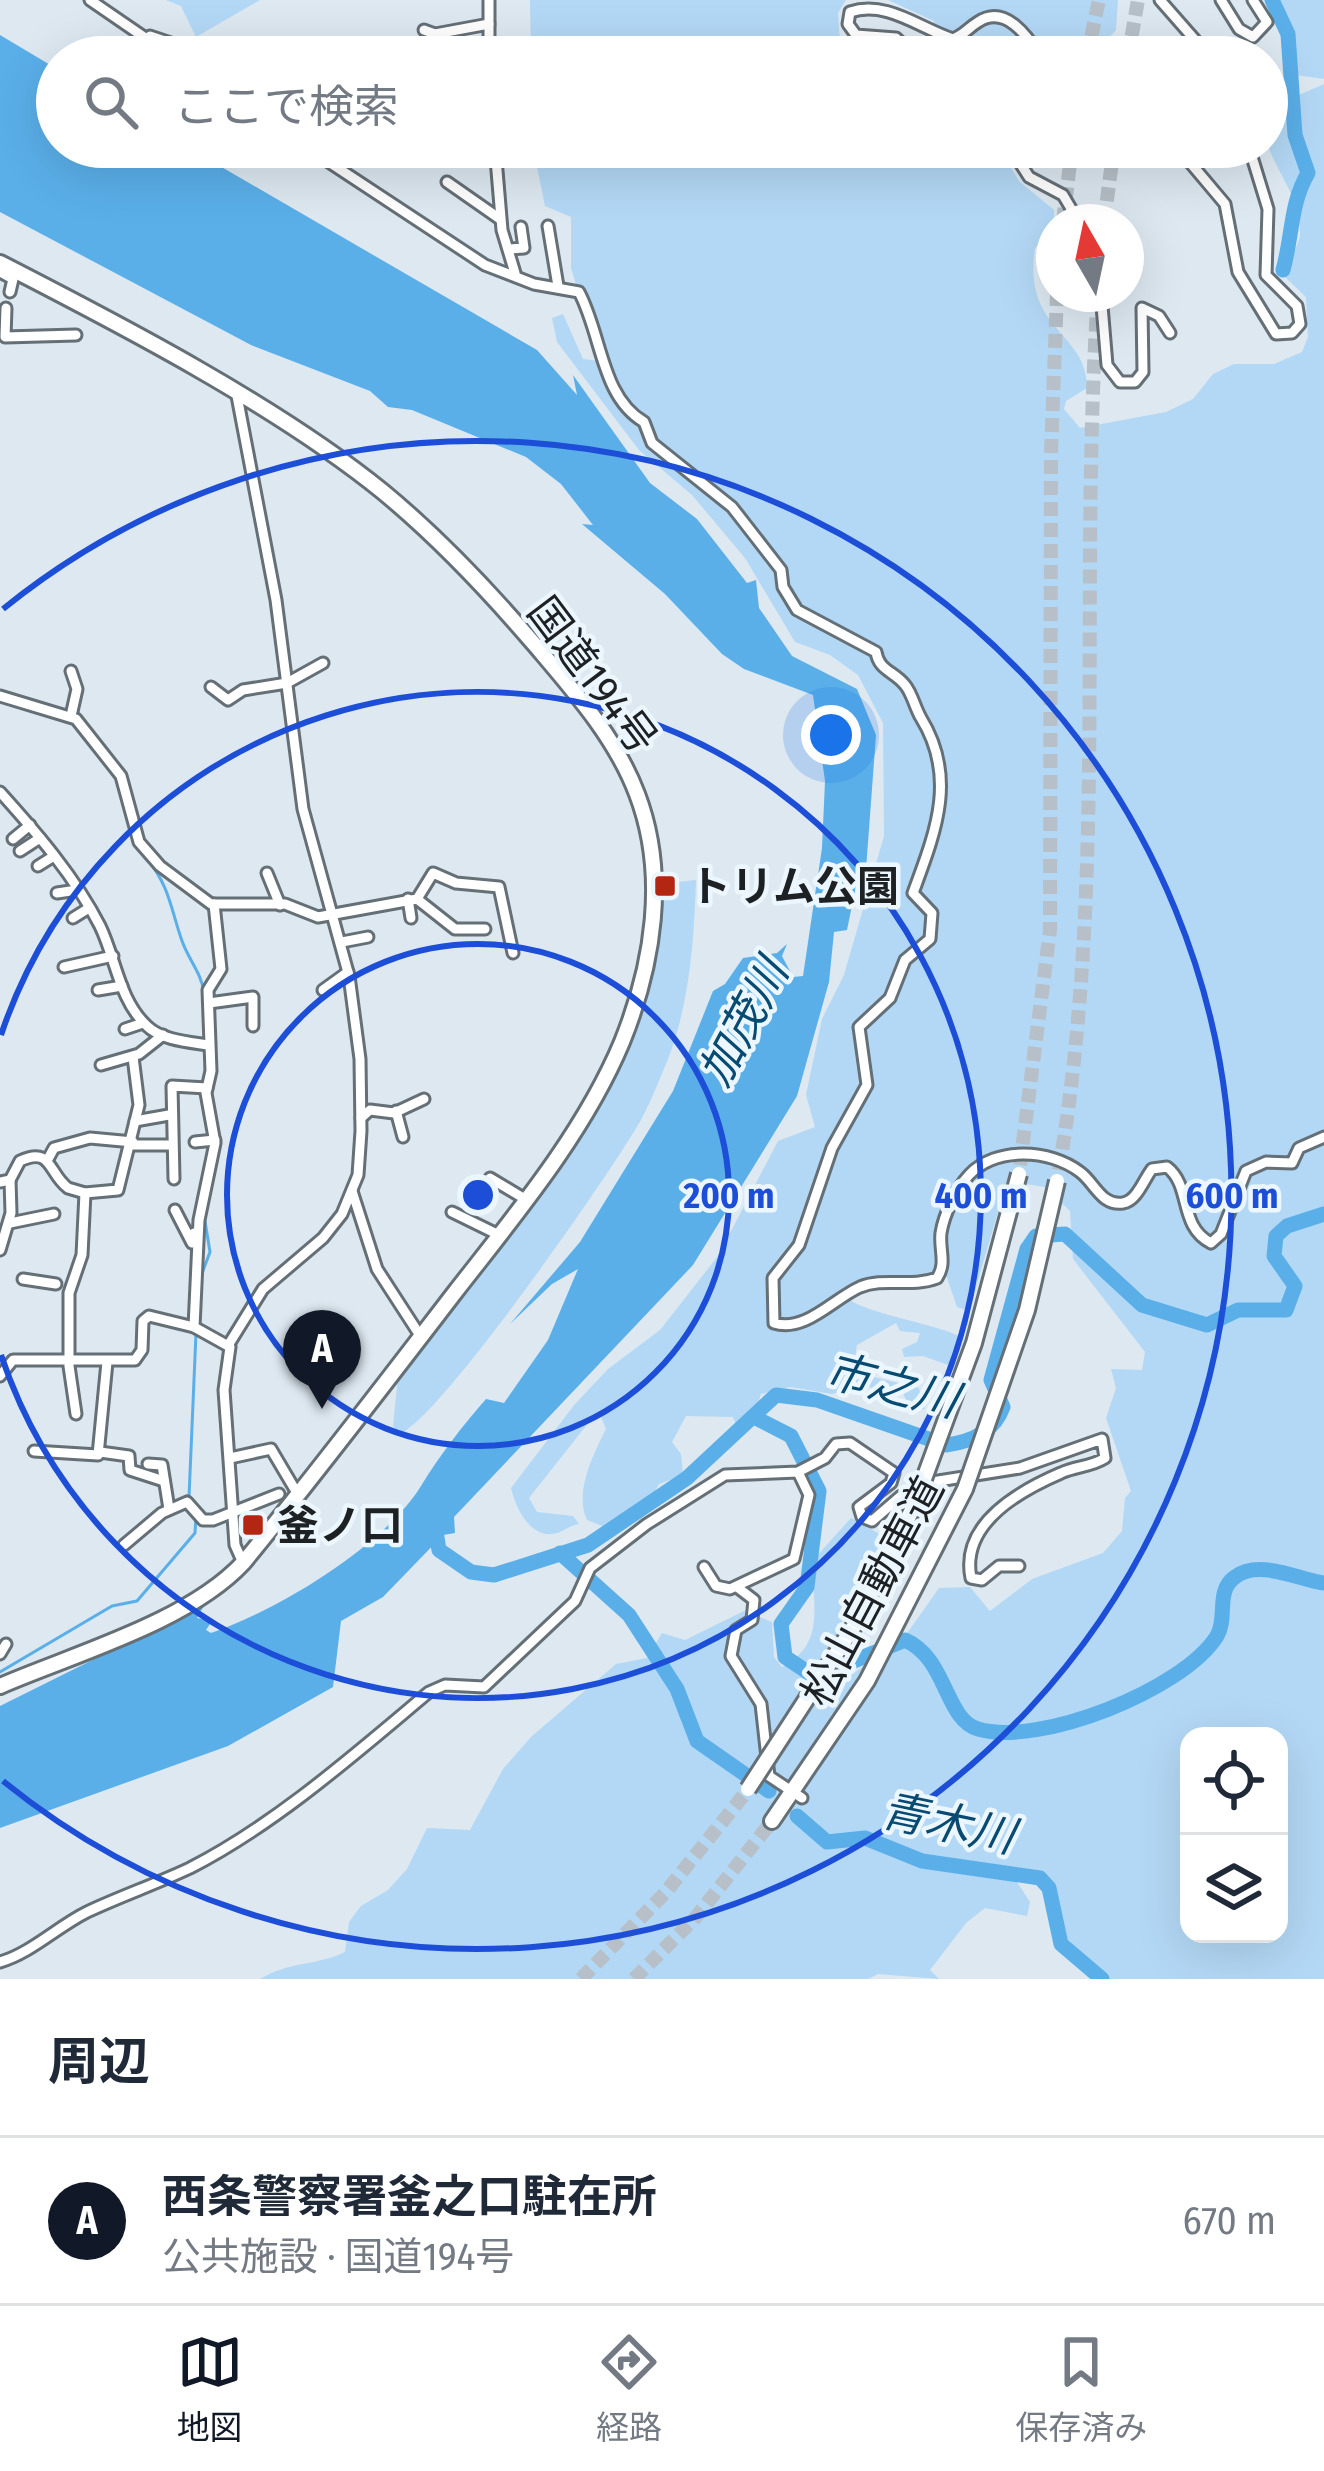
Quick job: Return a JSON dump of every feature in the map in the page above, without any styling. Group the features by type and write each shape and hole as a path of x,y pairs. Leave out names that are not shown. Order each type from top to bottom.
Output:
{"highway":[{"name":"国道194号","path":"0,267 238,396 333,454 462,563 596,721 639,797 655,892 652,940 641,983 598,1092 499,1235 243,1563 229,1578 164,1616 0,1686"},
{"name":"松山自動車道","path":"746,1793 854,1626 914,1505 987,1302 1019,1169"},
{"name":"松山自動車道","path":"772,1821 798,1795 916,1595 965,1489 1027,1310 1058,1176"}],"street":[{"path":"90,0 148,36"},
{"path":"489,0 489,36"},
{"path":"1160,0 1192,36"},
{"path":"1221,0 1239,29 1251,36"},
{"path":"1252,0 1267,22 1254,36"},
{"path":"869,36 856,35 847,17 869,9 909,17 947,36"},
{"path":"957,36 982,19 1001,18 1027,36"},
{"path":"424,30 435,34 489,24"},
{"path":"337,168 452,247 497,271 515,273 534,284 558,286 582,298 614,395 626,411 644,422 652,443 732,507 781,570 783,586 796,610 876,652 880,665 904,683 942,757 938,812 925,870 913,893 932,913 930,939 905,959 890,998 859,1027 867,1084 832,1148 800,1245 773,1278 774,1323 811,1318 873,1283 902,1286 937,1278 943,1264 941,1232 951,1205 970,1174 990,1160 1018,1153 1068,1164 1103,1198 1120,1204 1133,1199 1152,1169 1167,1167 1177,1178 1183,1210 1211,1243 1221,1234 1246,1171 1266,1162 1292,1163 1299,1148 1324,1136"},
{"path":"496,168 500,219 515,273"},
{"path":"1023,168 1028,177 1064,195 1069,204"},
{"path":"1195,168 1225,204 1238,272 1259,300 1267,325 1276,334 1292,333 1300,325 1297,305 1263,265 1268,209 1256,168"},
{"path":"453,182 500,219"},
{"path":"498,194 515,194"},
{"path":"548,226 558,286"},
{"path":"509,249 524,248 521,227"},
{"path":"0,267 13,279 10,292"},
{"path":"7,308 1,335 76,335"},
{"path":"1144,309 1159,316 1170,333"},
{"path":"1102,312 1106,365 1120,382 1135,382 1143,373 1142,312"},
{"path":"238,396 287,683 303,809 348,972 361,1118 360,1161 352,1192 329,1232 263,1289 229,1344 224,1390 235,1545 243,1563"},
{"path":"211,687 224,701 243,691 287,683 323,663"},
{"path":"71,671 76,689 71,716"},
{"path":"0,696 71,716 121,776 132,826 148,854 214,904 280,905 310,916 335,916 412,899 455,929 485,929"},
{"path":"2,800 40,838 87,905 143,1023 163,1035 208,1045"},
{"path":"13,838 29,825"},
{"path":"20,850 40,838"},
{"path":"38,866 54,856"},
{"path":"267,873 280,905"},
{"path":"411,918 412,899 433,873 456,883 499,887 513,953"},
{"path":"57,893 77,890"},
{"path":"73,918 101,898"},
{"path":"194,1327 200,1220 215,1141 207,1088 208,990 221,969 214,904"},
{"path":"342,942 368,937"},
{"path":"64,967 113,956"},
{"path":"323,989 348,972"},
{"path":"98,990 122,986"},
{"path":"209,1003 253,997 253,1026"},
{"path":"125,1029 143,1023"},
{"path":"101,1065 114,1055 133,1057 163,1035"},
{"path":"0,1250 10,1222 5,1181 20,1161 33,1156 48,1160 61,1184 86,1193 123,1186 139,1105 133,1057"},
{"path":"174,1179 169,1115 172,1086 176,1078 207,1088"},
{"path":"361,1118 370,1110 397,1111 424,1099"},
{"path":"397,1111 403,1137"},
{"path":"135,1120 169,1115"},
{"path":"48,1160 53,1148 90,1138 171,1145"},
{"path":"195,1142 215,1141"},
{"path":"490,1178 525,1199"},
{"path":"352,1192 377,1269 421,1337"},
{"path":"76,1414 69,1362 69,1293 79,1260 86,1193"},
{"path":"175,1210 192,1243 200,1220"},
{"path":"452,1212 499,1235"},
{"path":"10,1222 54,1214"},
{"path":"79,1260 94,1264"},
{"path":"23,1279 57,1278 69,1293"},
{"path":"0,1376 13,1360 138,1358 143,1321 149,1316 174,1318 229,1344"},
{"path":"34,1450 94,1458 100,1452 107,1362"},
{"path":"0,1963 89,1911 226,1846 334,1770 429,1692 445,1685 484,1687 575,1601 590,1568 725,1475 806,1469 844,1442 888,1464 894,1473 891,1484 859,1507 862,1517 872,1521 909,1490 1020,1468 1102,1439 1106,1458 1058,1474 997,1508 983,1523 971,1578 982,1580 999,1567 1019,1567"},
{"path":"230,1458 271,1449 297,1493"},
{"path":"100,1452 129,1456 130,1470 164,1481"},
{"path":"148,1464 163,1465 169,1509"},
{"path":"704,1568 716,1586 737,1586 776,1571 799,1550 809,1495 806,1469"},
{"path":"124,1545 169,1509 193,1504 203,1520 279,1494"},
{"path":"737,1586 754,1600 752,1619 736,1630 733,1664 761,1705 769,1776 798,1795"}],"shaded area":[{"path":"166,0 260,0 198,36 181,6"},
{"path":"530,0 846,0 838,13 840,36 531,36"},
{"path":"888,0 1118,0 1116,30 1111,36 934,36 934,21"},
{"path":"1278,0 1324,0 1324,79 1289,74 1293,41"},
{"path":"1324,84 1324,1979 1110,1979 1066,1938 1054,1886 1042,1875 1015,1871 1013,1876 1030,1902 1027,1916 985,1908 966,1923 930,1970 939,1979 878,1974 868,1979 260,1979 345,1952 349,1922 361,1906 388,1890 407,1869 427,1828 470,1830 503,1769 532,1736 616,1664 647,1658 662,1633 685,1640 744,1611 772,1622 774,1657 782,1667 797,1657 812,1632 814,1559 851,1518 878,1533 884,1544 849,1604 839,1634 842,1671 853,1674 908,1632 939,1588 970,1587 990,1611 1032,1579 1103,1553 1122,1531 1125,1498 1131,1491 1106,1418 1116,1388 1111,1369 1142,1370 1145,1352 1073,1259 1070,1211 1045,1187 1007,1181 969,1311 957,1307 945,1272 928,1279 884,1281 844,1294 863,1306 961,1337 948,1365 923,1356 904,1357 902,1349 917,1342 920,1333 900,1331 896,1323 857,1345 854,1364 861,1374 919,1388 925,1409 910,1410 903,1393 862,1386 832,1394 790,1387 761,1394 754,1416 738,1430 733,1417 686,1416 672,1442 681,1454 683,1475 659,1484 650,1500 605,1527 587,1520 584,1509 587,1474 606,1429 601,1417 593,1417 529,1498 537,1512 573,1516 579,1524 541,1533 517,1505 511,1488 575,1404 608,1369 660,1330 718,1256 778,1141 815,1127 806,1095 822,1019 844,975 884,836 883,723 858,675 830,655 795,642 745,558 692,495 639,450 557,342 552,318 563,314 583,359 599,361 571,268 571,217 545,206 537,168 1011,168 1047,204 1036,204 1036,312 1045,312 1085,369 1087,388 1066,401 1064,409 1080,428 1166,412 1193,399 1213,374 1234,364 1274,364 1302,352 1308,337 1306,297 1285,277 1299,239 1299,222 1278,168 1288,168 1288,100"},
{"path":"696,880 686,993 668,1059 642,1118 599,1186 486,1341 420,1419 399,1434 393,1426 398,1376 490,1259 614,1079 649,985 664,892 669,883"}],"water":[{"name":"加茂川","path":"0,35 36,56 36,168 223,168 537,350 577,395 573,375 650,483 697,519 747,583 756,580 759,608 792,656 857,689 876,735 866,869 857,881 847,930 834,932 829,982 797,1096 693,1265 454,1517 455,1533 443,1535 383,1597 341,1621 333,1687 228,1746 0,1828 0,1706 205,1604 197,1618 212,1621 206,1630 211,1633 297,1593 356,1553 404,1509 486,1399 504,1403 548,1340 578,1269 552,1284 510,1324 580,1242 673,1091 713,991 725,984 743,958 777,953 787,944 782,956 793,977 803,976 822,848 825,781 813,695 744,669 722,654 665,594 582,524 593,525 561,484 526,457 412,410 388,407 370,391 251,345 0,212"}],"waterway":[{"path":"1272,0 1288,34 1295,135 1308,173 1295,208 1283,270"},
{"path":"11,704 59,717"},
{"path":"120,791 136,845"},
{"path":"146,857 164,887 204,993"},
{"path":"205,1077 206,1050"},
{"name":"市之川","path":"435,1525 439,1550 471,1572 494,1575 588,1545 687,1478 776,1395 817,1400 946,1445 964,1441 987,1429 1003,1407 991,1380 1027,1249 1036,1236 1065,1234 1142,1305 1207,1325 1238,1310 1286,1310 1295,1286 1274,1256 1276,1236 1287,1226 1324,1214"},
{"path":"201,1276 210,1252 204,1215"},
{"path":"189,1497 196,1333"},
{"path":"756,1418 791,1436 819,1491 807,1587 781,1624 785,1657 815,1677 905,1640 929,1660 959,1714 978,1729 1036,1730 1071,1722 1108,1710 1174,1676 1217,1636 1225,1590 1245,1572 1267,1570 1324,1583"},
{"path":"0,1672 112,1606 137,1601 195,1533 196,1516"},
{"name":"青木川","path":"560,1553 629,1615 677,1689 697,1741 769,1791"},
{"name":"青木川","path":"797,1816 827,1842 865,1838 922,1861 1040,1878 1049,1888 1061,1944 1102,1979"}],"tunnel":[{"path":"1091,36 1099,0"},
{"path":"1132,36 1138,0"},
{"path":"1065,204 1069,168"},
{"path":"1106,204 1111,168"},
{"path":"1020,1165 1050,930 1051,452 1056,312"},
{"path":"1059,1170 1074,1061 1088,843 1090,514 1097,312"},
{"path":"581,1979 665,1893 743,1796"},
{"path":"634,1979 696,1917 772,1821"}],"place":[{"name":"トリム公園","path":"665,886"},
{"name":"西条警察署釜之口駐在所","path":"322,1409"},
{"name":"釜ノ口","path":"253,1525"}]}
